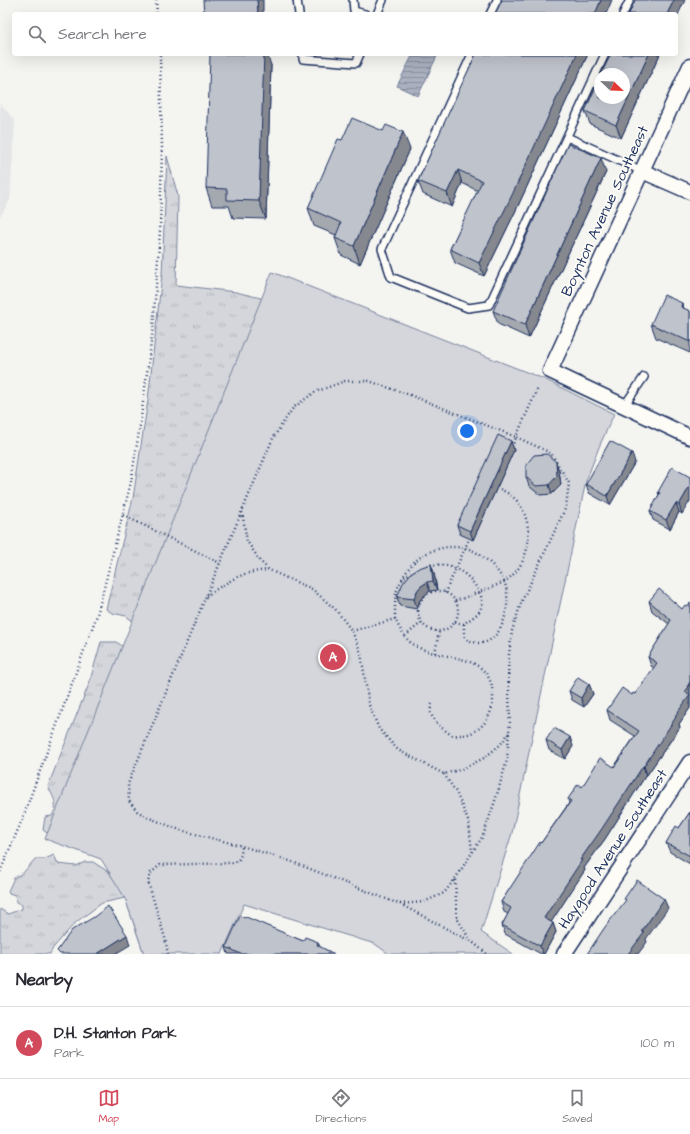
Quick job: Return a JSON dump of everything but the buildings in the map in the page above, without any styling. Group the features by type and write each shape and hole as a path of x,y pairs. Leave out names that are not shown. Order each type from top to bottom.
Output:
{"street":[{"name":"Boynton Avenue Southeast","path":"624,406 550,371 690,66"},
{"path":"642,171 690,192"},
{"path":"624,406 690,437"},
{"name":"Haygood Avenue Southeast","path":"564,954 690,762"}],"lane":[{"path":"297,0 299,12"},
{"path":"353,0 354,11 358,12"},
{"path":"378,12 383,0"},
{"path":"491,12 497,0"},
{"path":"625,12 630,0"},
{"path":"303,56 303,59 356,63 359,56"},
{"path":"471,56 382,249 391,277 468,308 489,305 604,56"},
{"path":"567,137 642,171"},
{"path":"624,406 644,377"}],"path":[{"path":"156,0 157,12"},
{"path":"0,872 22,820 97,615 123,515 133,468 153,328 160,231 162,148 160,56"},
{"path":"399,904 424,902 444,893 483,836 507,760 510,721 508,662 512,630 521,603 566,507 569,483 551,453 516,437 410,395 369,381 345,381 315,392 293,408 273,438 128,784 129,801 137,811 147,817 173,827 290,861 399,904 470,940 487,954"},
{"path":"510,451 538,388"},
{"path":"455,601 504,582 517,570 525,554 529,533 527,521 522,509 516,500 505,491 494,485 491,492"},
{"path":"242,511 247,541 260,561 269,570 312,589 336,610 352,631 361,653 369,705 379,729 398,750 444,774 456,792 469,823 472,853"},
{"path":"123,515 220,563"},
{"path":"445,592 472,534"},
{"path":"432,704 431,713 439,725 453,736 468,735 479,729 487,719 492,709 493,695 489,680 476,664 455,656 429,652 410,642 404,636 394,619 396,594 402,579 409,566 421,556 434,550 448,547 465,548 486,558 497,570 504,582 507,595 507,609 502,627 494,637 483,644 472,643 465,638 464,624"},
{"path":"427,566 440,564 456,569 469,577 479,592 483,603 481,610 464,624"},
{"path":"402,579 420,568"},
{"path":"206,596 224,584 240,576 269,570"},
{"path":"431,592 445,592 455,601 458,608 458,615 451,627 440,632 433,631 427,629 421,622 418,606 425,595 431,592"},
{"path":"352,631 394,619"},
{"path":"404,636 421,622"},
{"path":"455,622 464,624"},
{"path":"435,653 440,632"},
{"path":"444,774 462,770 484,758 500,745 509,732"},
{"path":"168,954 148,882 151,873 160,865 232,863 238,861 241,855 242,846"},
{"path":"455,879 457,918 470,940"}],"shaded area":[{"path":"0,103 15,121 10,200 0,217"}],"green space":[{"path":"167,156 178,196 176,285 236,292 358,322 50,835 43,830 45,817 52,816 55,808 55,804 48,786 89,684 101,642 116,642 132,652 137,624 126,616 112,613 106,609 133,498 148,400 162,274"},
{"path":"272,272 544,379 614,414 586,481 512,833 481,932 513,954 389,954 375,944 244,904 222,954 144,954 125,898 101,859 45,839"},
{"path":"54,855 58,864 76,866 85,862 93,862 115,876 145,886 144,954 125,898 102,903 75,923 53,948 50,954 0,954 0,909 8,914 22,909 22,905 16,902 15,895 9,893 8,891 14,878 23,873 35,859 45,859"}],"water":[{"path":"412,56 437,56 418,96 397,86"}],"place":[{"name":"D.H. Stanton Park","path":"333,657"}]}
